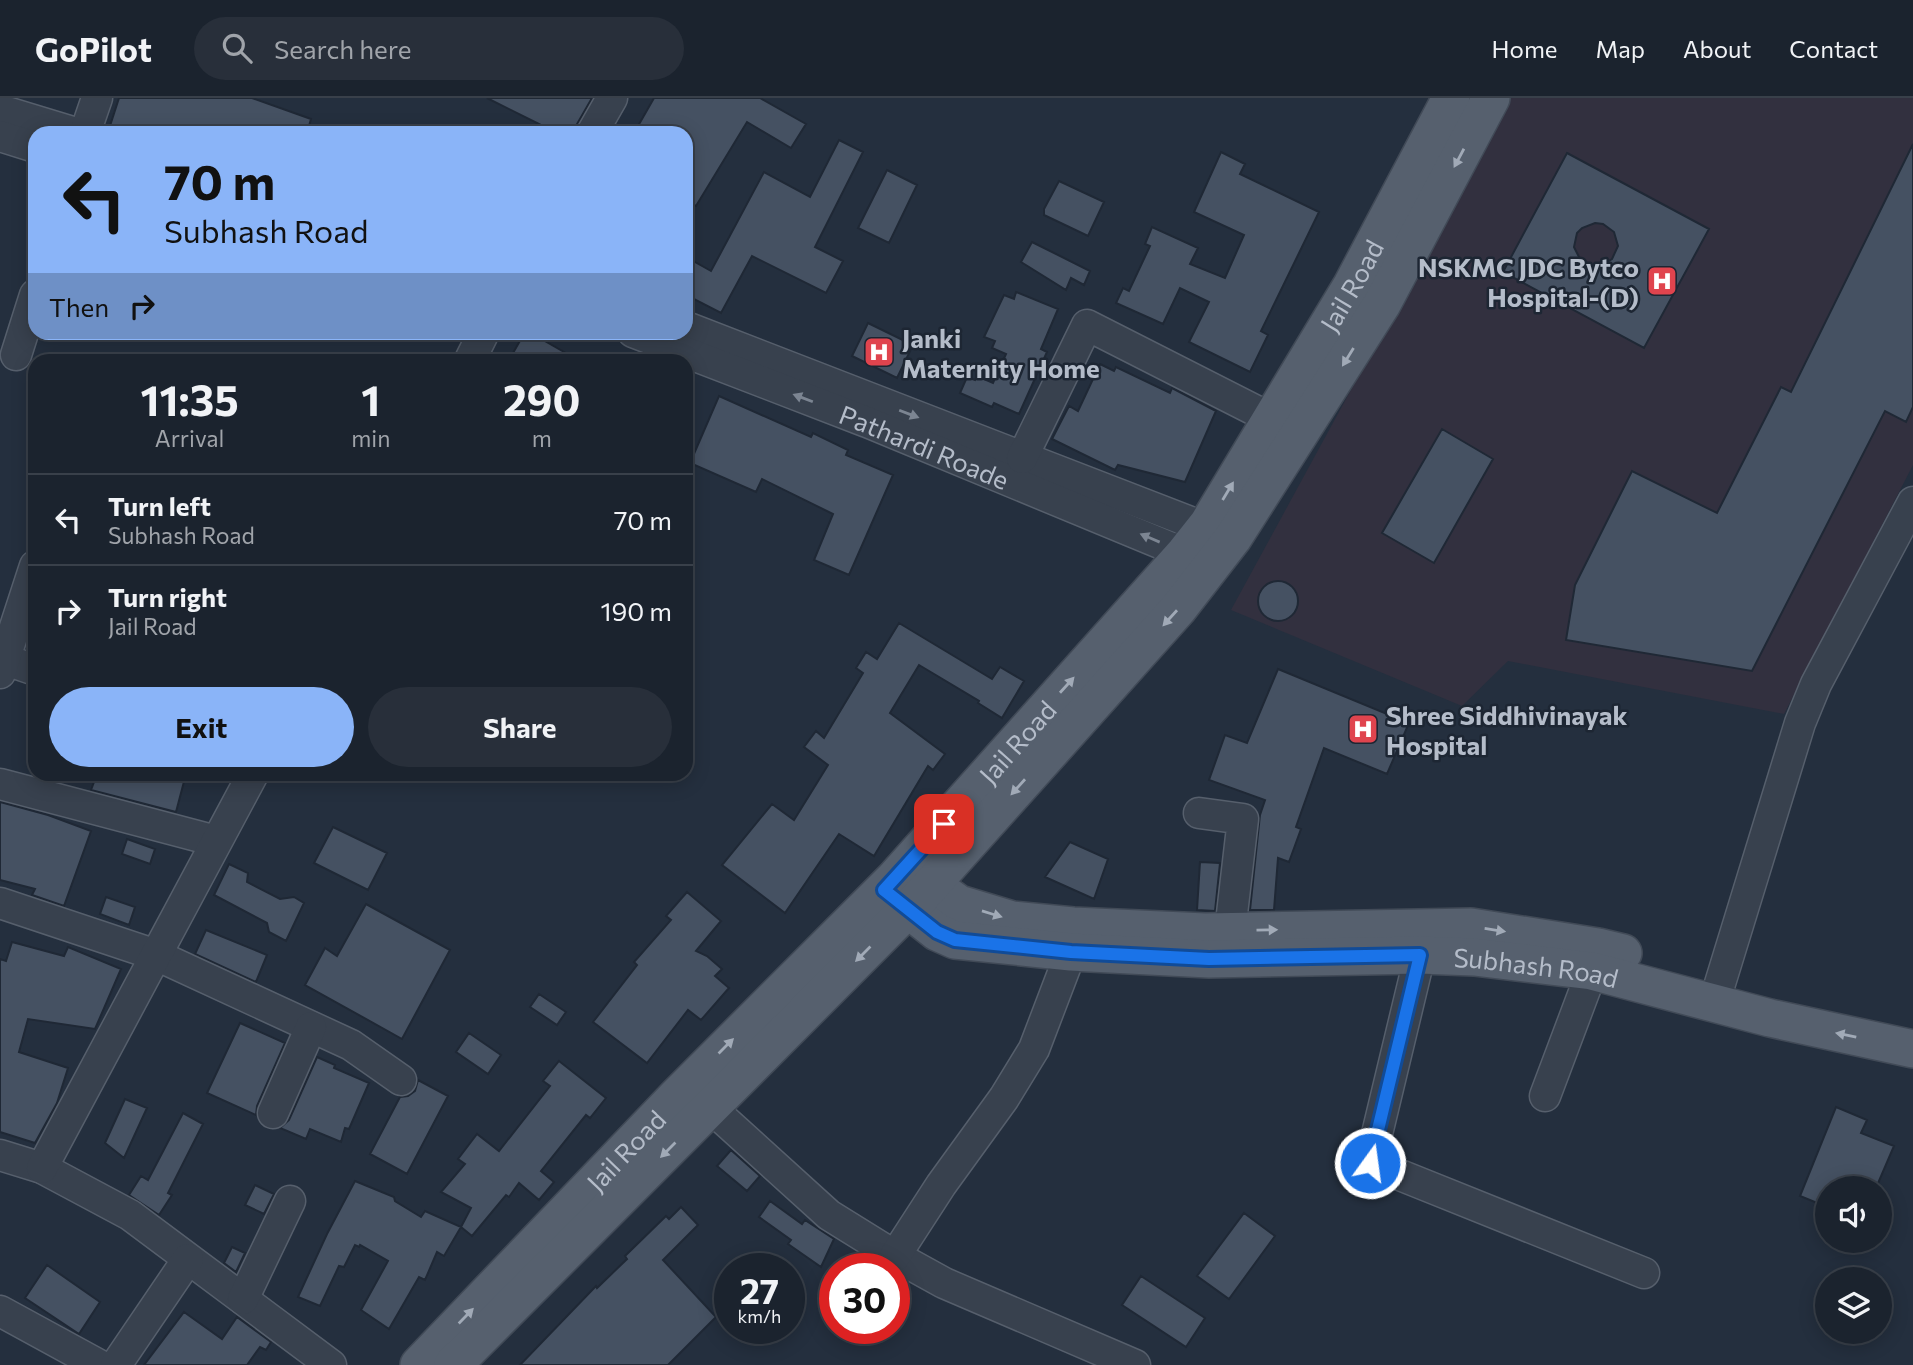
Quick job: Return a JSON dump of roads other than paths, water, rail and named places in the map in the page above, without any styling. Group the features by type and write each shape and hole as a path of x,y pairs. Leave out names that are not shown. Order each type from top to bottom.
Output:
{"main road":[{"name":"Jail Road","path":"419,1365 565,1233 1178,609 1272,419 1352,285 1451,98"},
{"name":"Jail Road","path":"1209,546 1382,304 1491,98"},
{"name":"Subhash Road","path":"907,887 937,932 955,940 1071,952 1209,959 1420,955 1474,957 1592,971 1913,1024"},
{"name":"Subhash Road","path":"907,887 1012,920 1073,926 1205,932 1471,927 1598,947 1718,991 1913,1049"},
{"path":"453,1365 565,1233"}],"street":[{"path":"87,126 97,98"},
{"path":"597,126 612,98"},
{"path":"0,110 53,126"},
{"path":"0,136 28,145"},
{"path":"17,355 28,318"},
{"path":"1022,458 1087,326 1272,419"},
{"path":"693,330 1022,458 1209,546"},
{"name":"Pathardi Roade","path":"654,340 690,354"},
{"name":"Pathardi Roade","path":"693,355 867,422 1209,546"},
{"path":"1718,991 1808,703 1913,502"},
{"path":"28,587 2,664 28,669"},
{"path":"42,1168 249,781"},
{"path":"0,784 216,841"},
{"path":"1199,813 1244,819 1230,931"},
{"path":"0,903 156,955 351,1045 401,1080"},
{"path":"897,1253 941,1185 1004,1098 1034,1049 1071,952"},
{"path":"1420,955 1370,1163 1644,1273"},
{"path":"1545,1096 1592,971"},
{"path":"273,1113 312,1027"},
{"path":"700,1095 829,1215 890,1253"},
{"path":"0,1155 42,1168 130,1215 331,1365"},
{"path":"243,1299 290,1201"},
{"path":"117,1365 188,1259"},
{"path":"910,1264 944,1283 1135,1365"},
{"path":"0,1311 99,1365"}],"place":[{"name":"NSKMC JDC Bytco Hospital-(D)","path":"1662,281"},
{"name":"Janki Maternity Home","path":"879,352"},
{"name":"Shree Siddhivinayak Hospital","path":"1363,729"}]}
